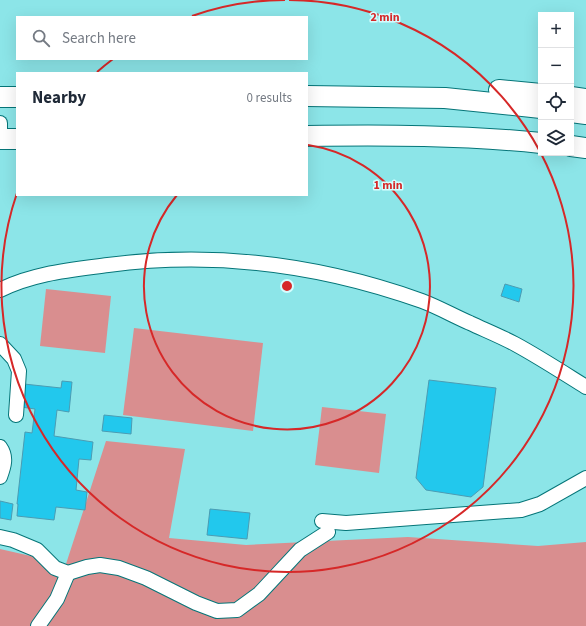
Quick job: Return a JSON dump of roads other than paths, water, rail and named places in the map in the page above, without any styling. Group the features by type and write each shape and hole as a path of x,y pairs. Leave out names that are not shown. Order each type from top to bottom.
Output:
{"highway":[{"path":"445,98 490,90 538,94"},
{"path":"308,96 445,98 538,108"},
{"path":"0,97 16,97"},
{"path":"574,97 586,98"},
{"path":"574,112 586,114"},
{"path":"308,136 430,136 487,138 538,143"},
{"path":"0,139 16,138"},
{"path":"574,146 586,148"}],"lane":[{"path":"0,123 0,139"},
{"path":"0,290 31,277 64,270 162,260 234,261 325,273 377,287 423,302 513,343 586,387"},
{"path":"0,344 14,359 19,371 16,415"},
{"path":"0,447 4,453 4,468 0,477"},
{"path":"0,537 13,540 37,550 55,568 68,573 87,567 100,565 119,568 146,578 196,603 217,611 237,610 259,594 300,550 325,527 346,523 521,510 540,504 586,478"},
{"path":"38,626 57,599 68,573"}]}
